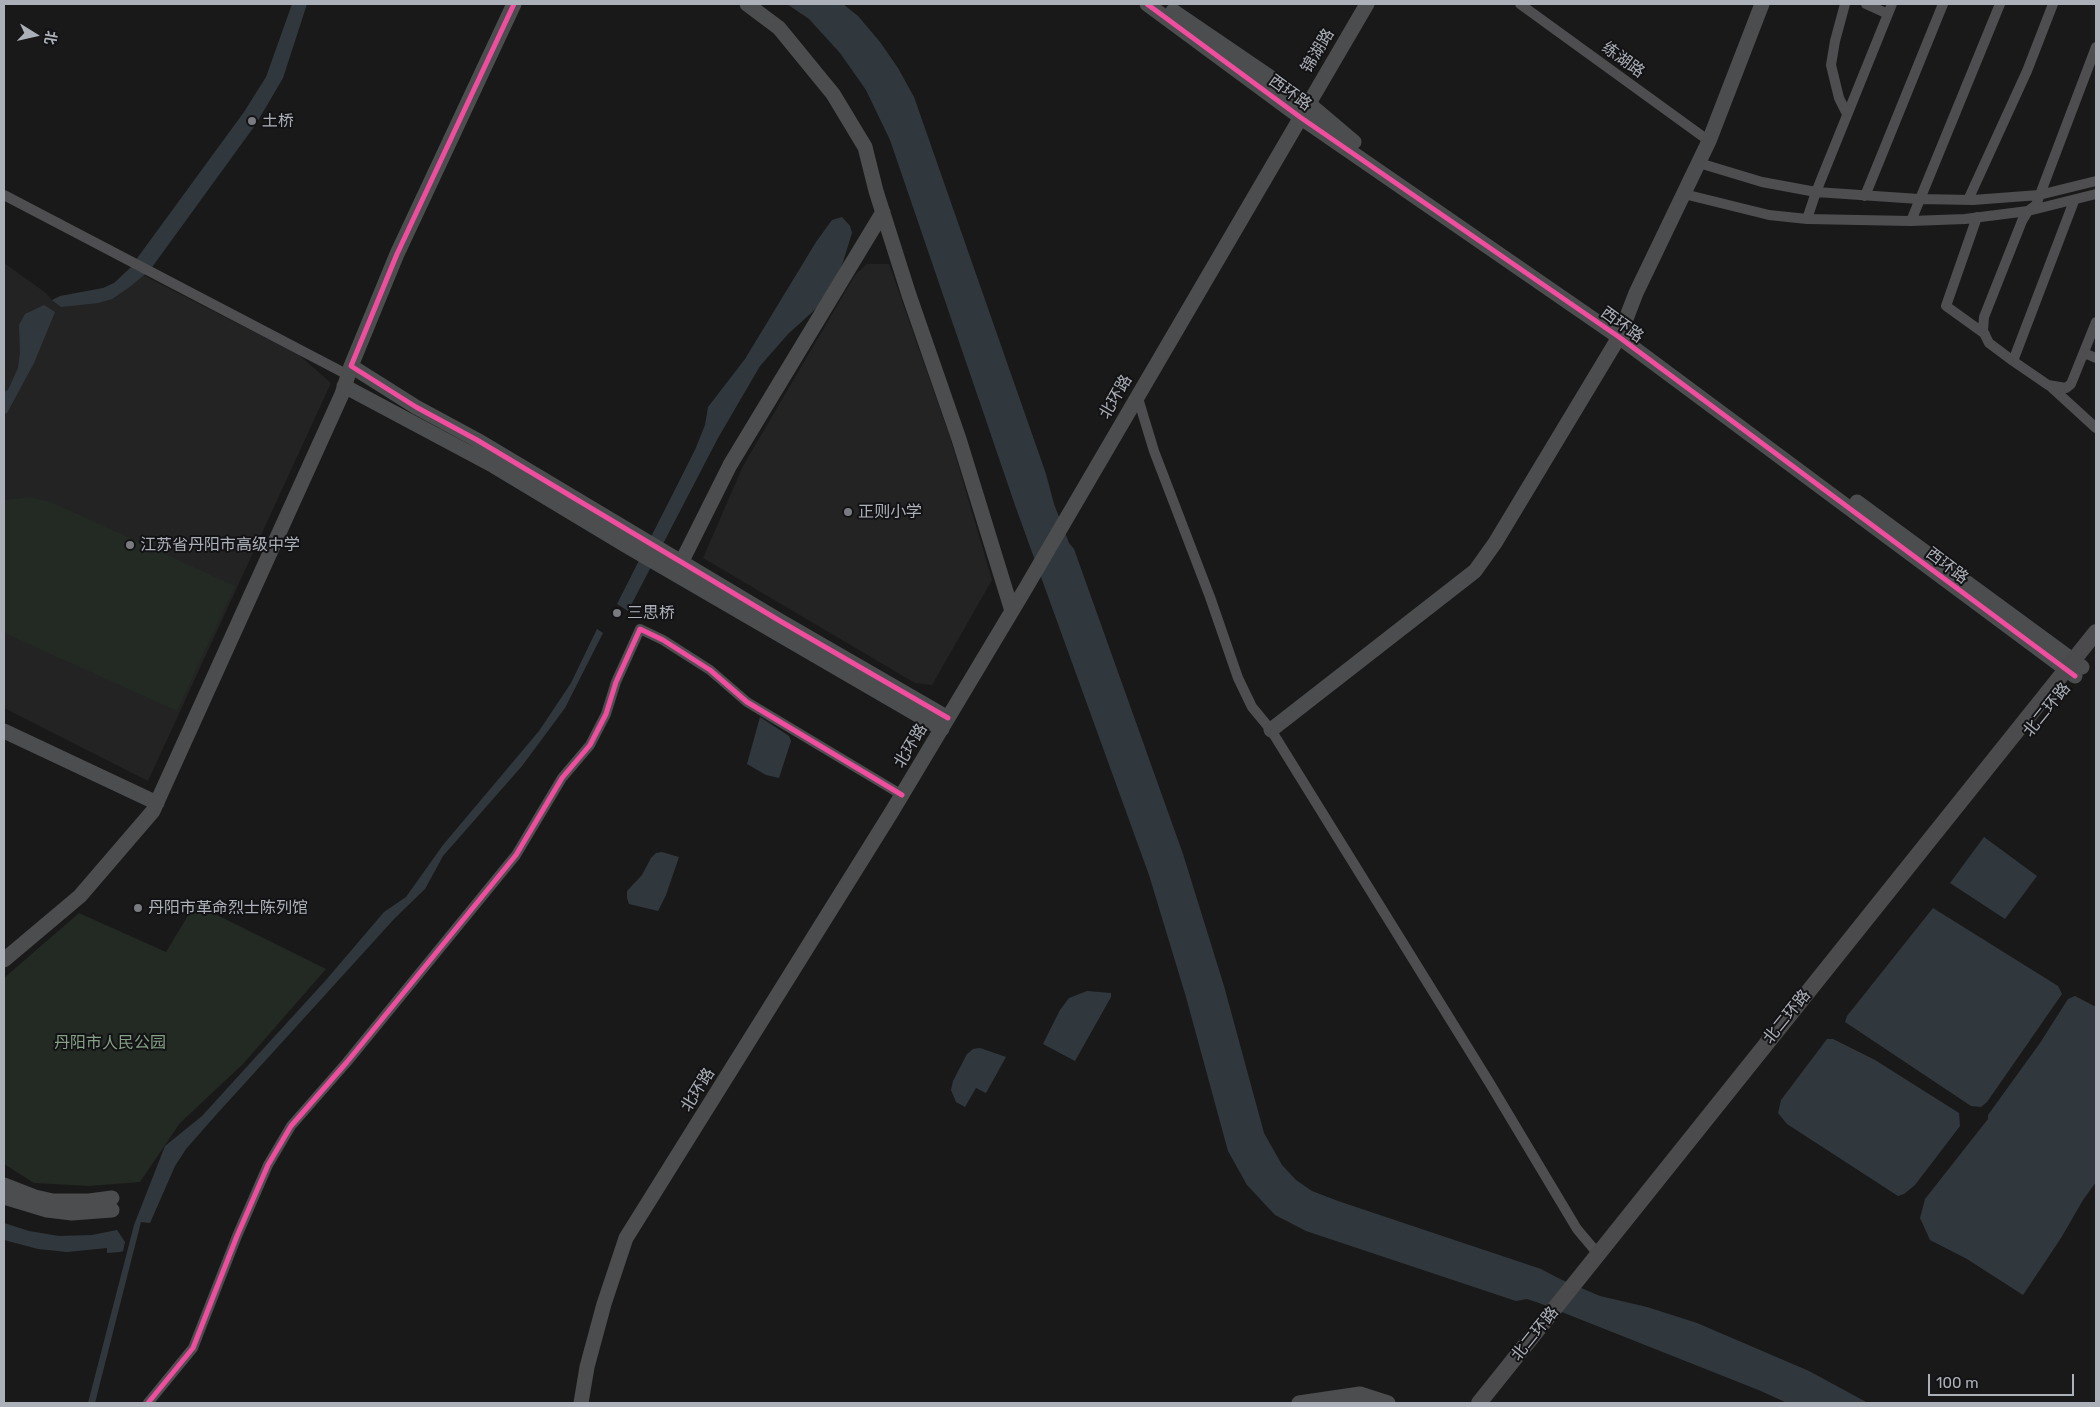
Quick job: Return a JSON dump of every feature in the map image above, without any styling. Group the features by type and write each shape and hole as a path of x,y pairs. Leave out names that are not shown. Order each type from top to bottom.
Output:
{"main road":[{"name":"北二环路","path":"1479,1403 1592,1271 2074,668 2096,632"},
{"name":"北二环路","path":"1592,1271 1598,1254 2074,668 2096,649"},
{"name":"北二环路","path":"1493,1403 1551,1321"}],"street":[{"path":"4,960 80,896 154,810 347,376 396,254 514,4"},
{"path":"747,4 779,28 833,94 865,148 909,294 959,439 1012,611"},
{"name":"西环路","path":"1147,4 1300,117 1620,334"},
{"name":"西环路","path":"1164,4 1308,103 1342,133 1620,334 2074,668"},
{"name":"锦湖路","path":"1300,117 1367,4"},
{"name":"练湖路","path":"1520,4 1709,141"},
{"path":"1271,730 1475,571 1537,476 1620,334 1636,293 1709,141 1762,4"},
{"path":"1845,4 1834,41 1831,65 1839,98 1847,114"},
{"path":"1866,4 1888,14"},
{"path":"1808,219 1816,192 1892,4"},
{"path":"1865,196 1943,4"},
{"path":"1911,221 2000,4"},
{"path":"1965,218 2053,4"},
{"path":"2096,47 2036,205 2028,211 2022,221 1984,317 1985,334 1989,343 2013,362 2048,385 2096,428"},
{"name":"北环路","path":"581,1403 587,1367 604,1304 626,1238 902,795 1012,611 1300,117"},
{"path":"1699,163 1762,182 1816,192 1919,199 1971,200 2039,195 2096,181"},
{"path":"1684,194 1761,214 1808,219 1911,221 1977,217 2028,211 2096,194"},
{"path":"4,195 347,376 416,408 478,440 630,540"},
{"path":"2013,362 2074,201"},
{"path":"678,568 730,465 883,212"},
{"path":"1977,217 1946,306 1985,334"},
{"path":"2048,385 2066,388 2071,384 2096,322"},
{"path":"2084,353 2096,358"},
{"path":"347,376 494,466 662,558 945,723"},
{"path":"1137,395 1154,451 1210,597 1238,678 1252,707 1271,730 1489,1082 1577,1229 1598,1254"},
{"path":"148,1403 192,1348 268,1165 291,1126 347,1062 516,855 562,778 590,745 606,714 616,682 640,629 663,640 710,670 747,702 902,795"},
{"path":"4,731 157,803"},
{"path":"4,1185 35,1197 112,1204 72,1213 47,1210 4,1197"},
{"path":"1299,1403 1360,1394 1388,1403"}],"shaded area":[{"path":"292,4 307,4 283,78 256,124 150,270 112,299 98,303 61,307 52,300 60,296 103,288 114,283 130,268 244,112 266,77"},
{"path":"787,4 843,4 858,16 880,42 898,68 914,97 1046,474 1054,504 1069,543 1074,549 1183,854 1224,986 1264,1133 1282,1165 1296,1180 1312,1191 1541,1269 1600,1296 1647,1307 1697,1323 1809,1371 1868,1403 1787,1403 1539,1303 1527,1299 1516,1301 1306,1231 1275,1215 1247,1185 1228,1151 1186,997 1149,875 1016,508 890,140 866,90 840,53 809,19"},
{"path":"842,217 850,226 852,233 834,284 819,306 788,334 760,366 718,438 628,611 617,604 695,450 705,425 708,407 745,359 816,242 832,220"},
{"name":"江苏省丹阳市高级中学","path":"4,263 46,293 52,300 131,286 143,275 299,355 331,383 148,781 4,708"},
{"name":"正则小学","path":"867,264 889,264 950,437 992,580 932,685 915,683 703,558 743,466 855,275"},
{"path":"44,305 55,312 34,363 7,413 4,414 4,392 8,390 18,368 20,353 19,325 25,314"},
{"path":"597,629 603,633 565,708 522,766 443,856 425,889 395,918 186,1149 175,1166 150,1223 141,1222 95,1403 88,1403 134,1225 165,1146 202,1116 326,980 384,912 406,897 443,845 539,731 571,683"},
{"path":"760,717 789,736 791,741 779,778 766,775 747,764"},
{"path":"1984,837 2037,876 2005,919 1950,883"},
{"path":"662,852 679,857 666,895 658,911 629,904 627,891 642,875 651,858 656,853"},
{"path":"1933,908 2058,986 2062,994 1987,1102 1981,1107 1971,1106 1845,1022 1847,1016"},
{"path":"1087,991 1111,993 1111,997 1075,1061 1043,1044 1060,1010 1069,998"},
{"path":"2075,996 2096,1007 2096,1182 2023,1295 1967,1259 1930,1240 1920,1218 1925,1199 1988,1119 1988,1115 2040,1043 2068,999"},
{"path":"1827,1039 1833,1039 1875,1060 1959,1113 1960,1126 1915,1185 1904,1194 1898,1196 1787,1124 1778,1113 1781,1100"},
{"path":"980,1048 1006,1057 986,1093 976,1088 965,1107 956,1102 951,1090 953,1081 967,1054 973,1049"},
{"path":"4,1223 29,1231 59,1236 92,1235 117,1230 125,1242 123,1251 120,1252 107,1253 107,1248 67,1252 38,1249 4,1240"}],"green space":[{"path":"31,497 51,502 235,586 177,711 4,633 4,500"},
{"name":"丹阳市人民公园","path":"195,904 326,969 243,1064 180,1123 140,1182 89,1186 34,1183 4,1164 4,978 79,913 166,952"}],"cycle path":[{"path":"514,4 397,254 351,366 416,407 477,440 780,621 948,718"},
{"path":"1147,4 1300,117 1619,337 2075,676"},
{"path":"148,1403 193,1348 237,1236 268,1165 291,1126 347,1062 516,855 562,778 590,745 606,714 616,682 640,629 663,640 710,670 747,702 902,795"}],"place":[{"name":"土桥","path":"252,121"},
{"name":"正则小学","path":"848,512"},
{"name":"江苏省丹阳市高级中学","path":"130,545"},
{"name":"三思桥","path":"617,613"},
{"name":"丹阳市革命烈士陈列馆","path":"138,908"}]}
